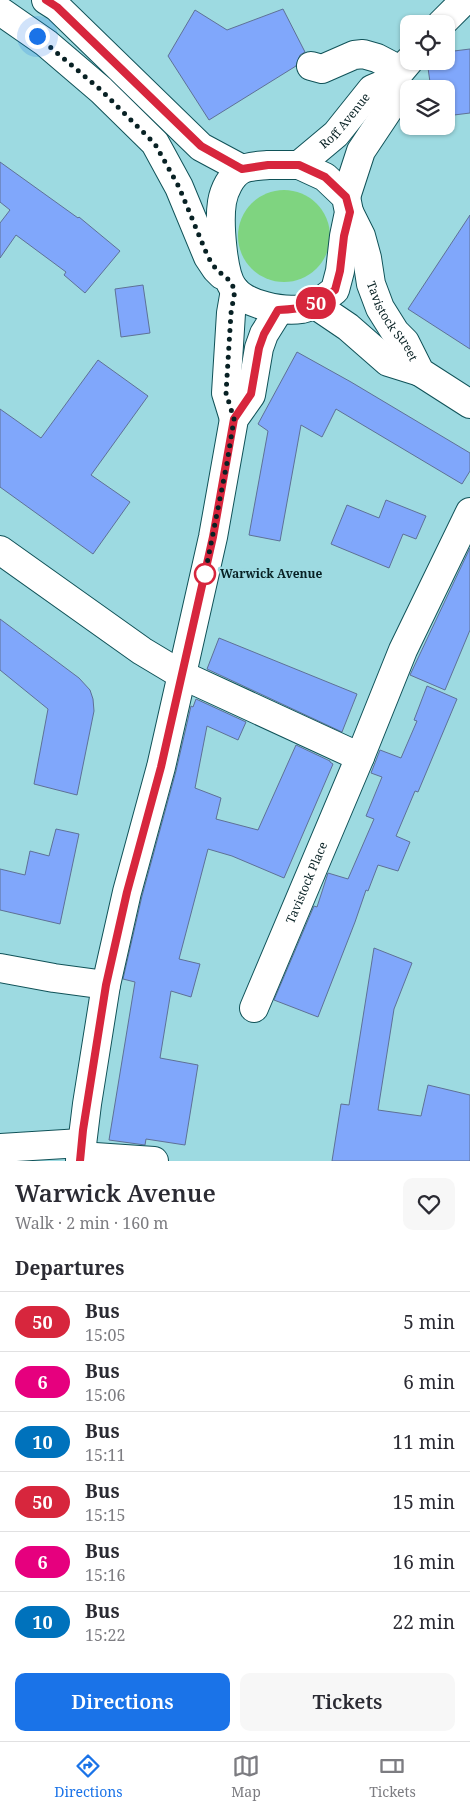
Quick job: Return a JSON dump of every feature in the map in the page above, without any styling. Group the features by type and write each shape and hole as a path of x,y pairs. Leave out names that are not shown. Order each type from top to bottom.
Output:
{"main road":[{"path":"450,15 465,0"},
{"path":"55,2 201,146 242,169"},
{"path":"0,10 46,43 101,90 155,144 179,187 208,257 216,269 232,285 254,302 278,310 301,309 314,304 335,290 340,271 348,205 362,151 392,106 401,70"},
{"path":"311,66 322,69 354,55 363,54 377,58 400,70"},
{"name":"Roff Avenue","path":"299,165 336,134 372,89 401,70"},
{"path":"234,419 226,393 232,285 222,240 222,201 228,185 233,176 242,169 268,165 299,165 325,177 348,205"},
{"name":"Tavistock Street","path":"348,205 361,236 371,284 380,308 405,342 420,372 470,404"},
{"path":"314,304 348,327 388,362 420,372"},
{"path":"80,1153 106,985 118,930 161,767 182,675 213,537 234,419 251,394 259,348 264,334 278,310"},
{"name":"Tavistock Place","path":"254,1008 403,650 470,512"},
{"path":"0,550 142,651 182,675 360,757"},
{"path":"0,968 106,985"},
{"path":"0,1148 80,1153 154,1161"}],"green space":[{"path":"284,190 301,194 316,204 326,219 330,236 326,253 316,268 301,278 284,282 267,278 252,268 242,253 238,236 242,219 252,204 267,194"}],"building":[{"path":"283,9 305,52 300,55 296,66 209,120 168,56 195,10 227,30"},
{"path":"470,49 470,113 455,115 455,80 430,80 428,70 455,70 455,51"},
{"path":"0,162 79,217 120,251 85,293 64,275 66,272 16,235 0,258 0,223 10,210 0,202"},
{"path":"470,215 470,349 408,309"},
{"path":"143,285 150,333 121,337 115,289"},
{"path":"297,352 470,453 470,471 462,484 336,409 322,437 301,425 280,541 249,535 268,431 258,424"},
{"path":"98,360 148,396 91,475 130,502 93,554 0,487 0,409 41,438"},
{"path":"386,500 426,516 416,539 403,534 389,568 331,544 347,505 379,518"},
{"path":"470,548 470,630 445,690 410,675"},
{"path":"0,619 79,678 90,690 94,711 77,795 34,784 48,709 0,670"},
{"path":"219,638 357,694 342,732 207,669"},
{"path":"427,686 457,699 418,792 415,791 396,836 410,842 398,871 378,865 368,891 366,890 318,1017 274,1000 314,906 317,907 328,873 348,879 374,819 366,816 382,777 371,773 380,750 401,758 417,721 414,720"},
{"path":"196,699 246,722 238,740 207,726 195,788 221,798 216,819 258,830 296,745 333,764 284,878 232,856 208,849 179,959 200,964 191,997 171,991 160,1058 198,1065 185,1145 146,1139 145,1145 109,1140 135,982 123,979 142,896 176,771 191,706 193,707"},
{"path":"56,829 79,834 60,924 0,910 0,869 25,875 30,851 49,856"},
{"path":"374,948 412,963 394,1009 378,1110 421,1116 428,1085 470,1095 470,1161 332,1161 341,1104 349,1105"}],"bus line":[{"name":"50","path":"46,0 57,7 171,118 201,146 215,156 242,169 253,166 299,165 325,177 346,197 350,212 335,290 323,299 301,309 278,310 264,334 259,348 251,394 234,419 213,537 161,767 127,892 106,985 81,1143 80,1161"}],"place":[{"name":"Warwick Avenue","path":"205,574"}],"route":[{"path":"37,36 101,90 155,144 179,187 208,257 216,269 229,280 235,290 231,313 226,393 234,419 205,574"}]}
